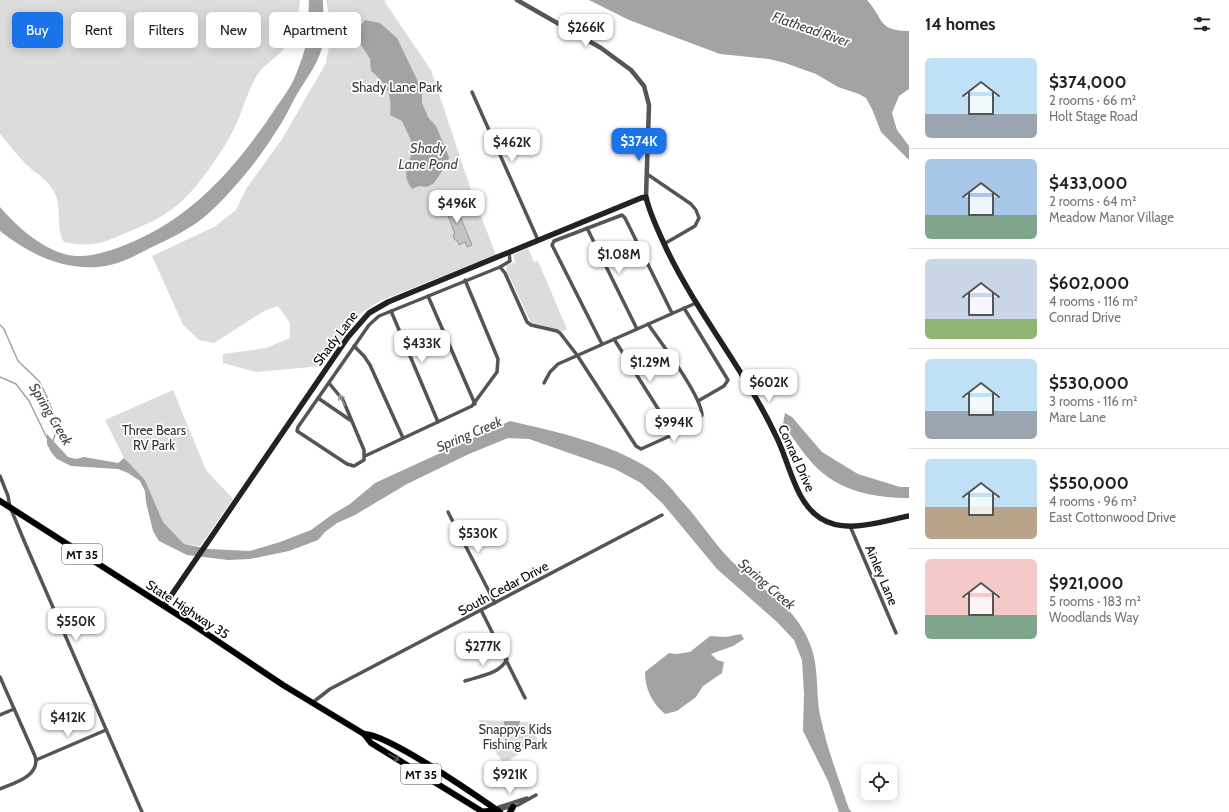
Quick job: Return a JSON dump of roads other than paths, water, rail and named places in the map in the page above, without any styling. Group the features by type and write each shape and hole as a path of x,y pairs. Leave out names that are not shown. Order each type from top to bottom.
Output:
{"main road":[{"name":"Shady Lane","path":"164,606 315,384 348,337 369,313 388,302 509,253 635,199 646,197"},
{"name":"Conrad Drive","path":"646,197 651,214 681,278 727,350 767,417 806,503 822,519 835,524 850,526 909,516"},
{"name":"State Highway 35","path":"0,501 364,734 371,743 481,812"},
{"name":"State Highway 35","path":"364,734 375,736 420,761 499,811"},
{"path":"481,812 499,811"}],"street":[{"path":"517,0 601,48 631,70 644,86 649,105 646,197"},
{"path":"472,92 538,240"},
{"path":"647,174 691,204 696,210 699,218 695,226 664,244"},
{"path":"602,344 552,245 554,241 618,215 625,218 672,313"},
{"path":"587,228 637,329"},
{"path":"465,280 499,364 497,372 475,404 365,456 360,463 354,466 347,464 299,433 298,427 374,319 465,280 500,267 510,261 509,253"},
{"path":"500,267 505,273 526,322 531,325 557,331 577,355 640,449 692,426 700,419 702,411 698,401 648,324"},
{"path":"428,296 475,404"},
{"path":"544,383 550,372 558,364 696,303"},
{"path":"684,308 728,380 724,386 698,401"},
{"path":"391,311 438,422"},
{"path":"614,339 674,434"},
{"path":"354,346 364,356 370,365 402,438"},
{"path":"329,383 343,400 365,456"},
{"path":"315,384 323,390"},
{"path":"318,398 350,420"},
{"path":"0,476 8,496 10,507 142,812"},
{"path":"448,512 495,603"},
{"name":"South Cedar Drive","path":"312,702 330,689 662,515"},
{"name":"Ainley Lane","path":"850,526 896,633"},
{"path":"481,610 507,659 525,698"},
{"path":"465,681 495,672 501,668 507,659"},
{"path":"0,677 36,760 36,767 32,772 0,789"},
{"path":"0,715 14,709"},
{"path":"36,760 106,730"},
{"path":"536,794 512,810 499,811 499,807 536,794"}],"water":[{"path":"309,0 323,0 324,12 309,12"},
{"name":"Flathead River","path":"589,0 867,0 883,23 887,26 892,29 909,31 909,89 899,96 892,113 897,130 909,146 909,160 881,132 866,98 859,94 838,87 816,74 785,63 769,59 720,54 629,20"},
{"name":"Shady Lane Pond","path":"365,20 380,23 397,38 422,90 422,103 428,117 436,126 449,157 447,164 434,183 427,187 419,186 412,189 408,182 406,171 411,156 412,144 402,121 390,115 391,108 387,90 381,80 371,71 370,59 361,45 361,25"},
{"path":"305,48 322,48 317,61 285,118 254,163 237,184 210,212 189,228 131,258 111,265 97,267 70,265 45,258 33,253 0,231 0,207 24,231 43,245 64,254 87,256 125,245 170,222 190,207 227,173 243,153 289,88"},
{"path":"785,413 792,417 822,452 858,474 900,487 909,487 909,498 887,497 854,490 843,486 824,474 807,457 783,424"},
{"path":"510,421 564,434 601,445 635,460 650,469 670,487 731,560 788,610 797,620 804,631 813,653 819,710 826,742 849,809 852,812 839,812 828,781 803,731 804,694 802,660 794,640 777,622 717,569 663,504 641,483 615,469 529,439 508,438 469,454 407,484 355,515 337,523 325,532 318,540 289,551 250,559 228,560 187,555 159,541 153,531 145,491 140,481 128,473 118,469 71,466 57,459 47,444 47,434 68,457 76,459 84,457 118,463 124,458 145,480 163,522 184,544 209,549 250,551 280,542 311,530 350,504 375,483"},
{"path":"741,634 744,639 733,646 711,654 717,660 724,662 722,673 703,686 696,697 677,711 665,714 660,710 648,690 645,672 669,653 676,654 690,652 710,636 726,637"},
{"path":"504,721 520,721 517,735 507,733 504,729"}],"waterway":[{"path":"0,325 4,329 18,361 39,381 47,397 54,415 57,429 53,441"},
{"name":"Spring Creek","path":"0,377 16,384 29,401 47,438"}],"park label":[{"name":"Shady Lane Park","path":"397,87"},
{"name":"Three Bears RV Park","path":"154,438"},
{"name":"Snappys Kids Fishing Park","path":"515,736"}]}
